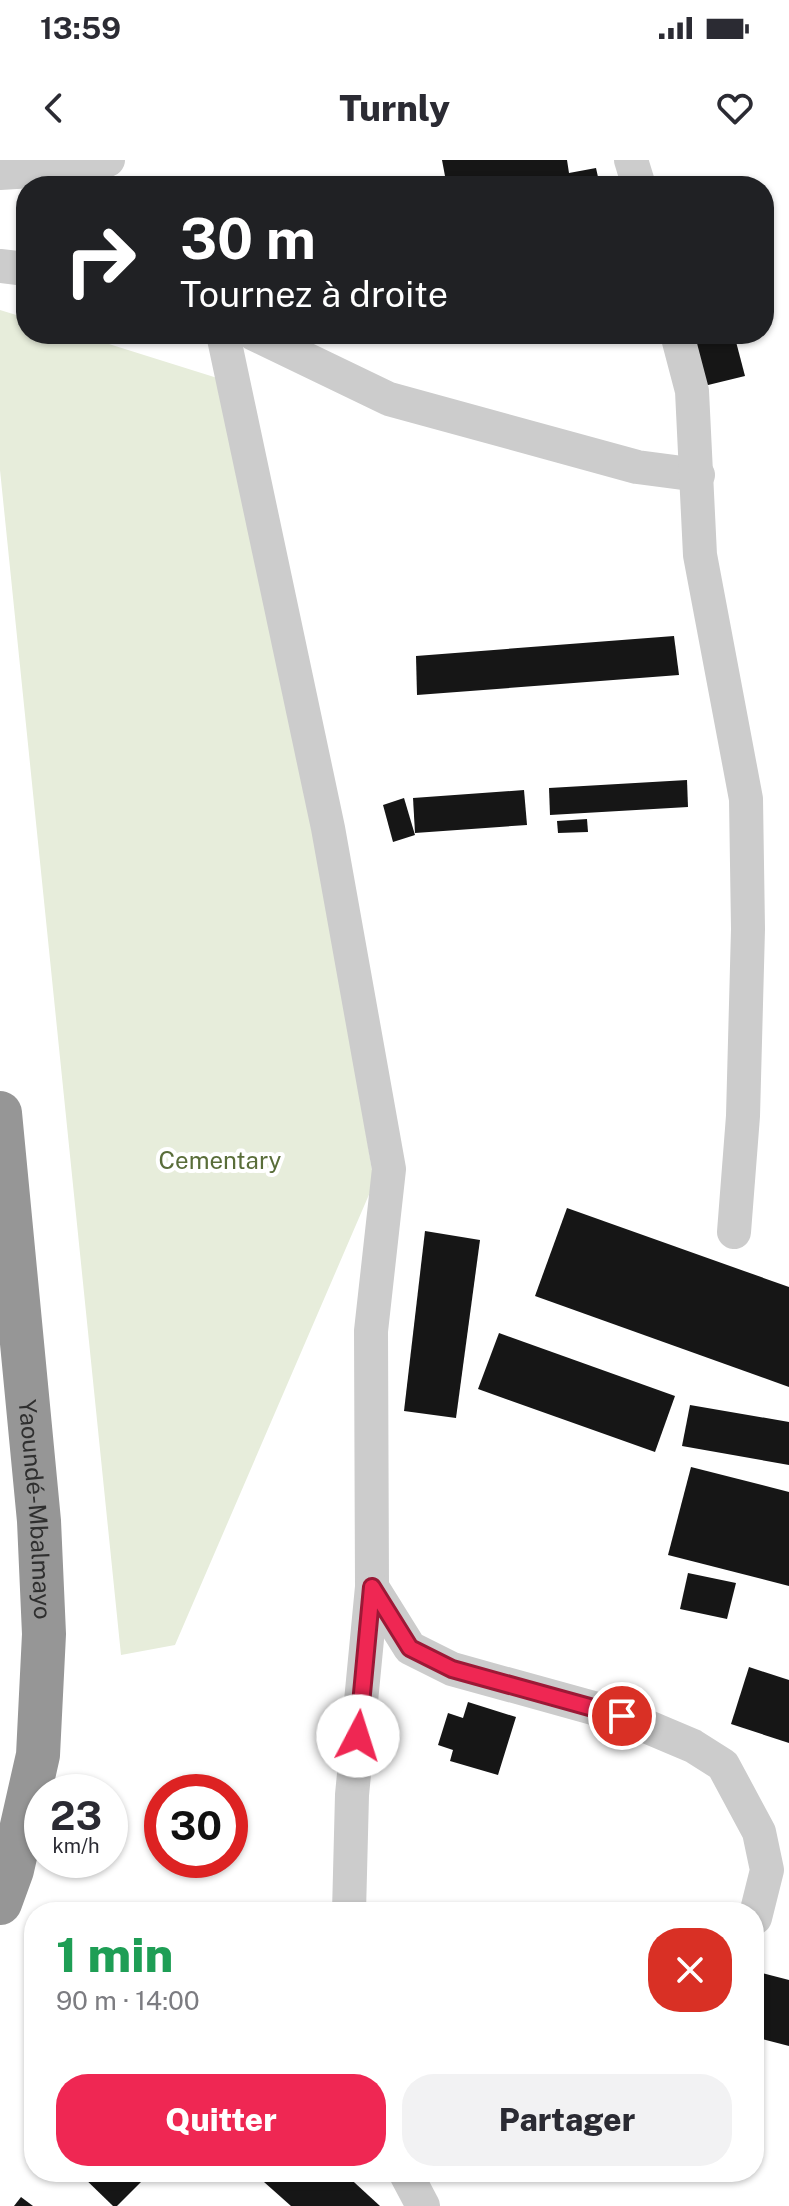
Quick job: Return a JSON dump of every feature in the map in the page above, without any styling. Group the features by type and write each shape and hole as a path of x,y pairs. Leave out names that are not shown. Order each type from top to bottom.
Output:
{"highway":[{"name":"Yaoundé-Mbalmayo","path":"0,1113 38,1506 44,1634 38,1755 12,1870 0,1903"}],"street":[{"path":"0,173 108,160"},
{"path":"225,344 328,828 389,1169 371,1331 372,1587 352,1795 349,1902"},
{"path":"275,344 389,399 637,467 698,475"},
{"path":"680,344 692,391 700,555 746,799 748,929 743,1116 734,1232"},
{"path":"372,1587 410,1648 452,1669 622,1716 693,1746 723,1765 759,1832 767,1870 759,1902"},
{"path":"410,2182 423,2206"}],"green space":[{"name":"Cementary","path":"0,310 16,315 16,344 109,344 246,387 374,1183 175,1645 121,1655 0,470"}],"building":[{"path":"442,160 567,160 569,173 596,168 598,176 445,176"},
{"path":"694,344 737,344 745,376 704,386"},
{"path":"674,636 679,675 417,695 416,656"},
{"path":"687,780 688,807 550,815 549,788"},
{"path":"524,790 527,825 415,833 413,798"},
{"path":"404,798 415,835 393,842 383,805"},
{"path":"587,819 588,832 558,833 557,821"},
{"path":"567,1208 789,1287 789,1387 535,1296"},
{"path":"425,1231 480,1240 456,1418 404,1411"},
{"path":"499,1333 675,1396 655,1452 478,1389"},
{"path":"690,1405 789,1422 789,1465 682,1446"},
{"path":"691,1467 789,1492 789,1586 668,1555"},
{"path":"688,1573 736,1583 727,1619 680,1609"},
{"path":"749,1667 789,1680 789,1743 731,1724"},
{"path":"468,1702 516,1717 498,1775 450,1761 453,1750 438,1745 448,1713 463,1718"},
{"path":"764,1974 789,1980 789,2046 764,2040"},
{"path":"88,2182 141,2182 117,2206 113,2206"},
{"path":"264,2182 354,2182 380,2206 291,2206"},
{"path":"21,2197 33,2206 14,2206"}],"route":[{"path":"358,1736 372,1587 410,1648 452,1669 622,1716"}]}
